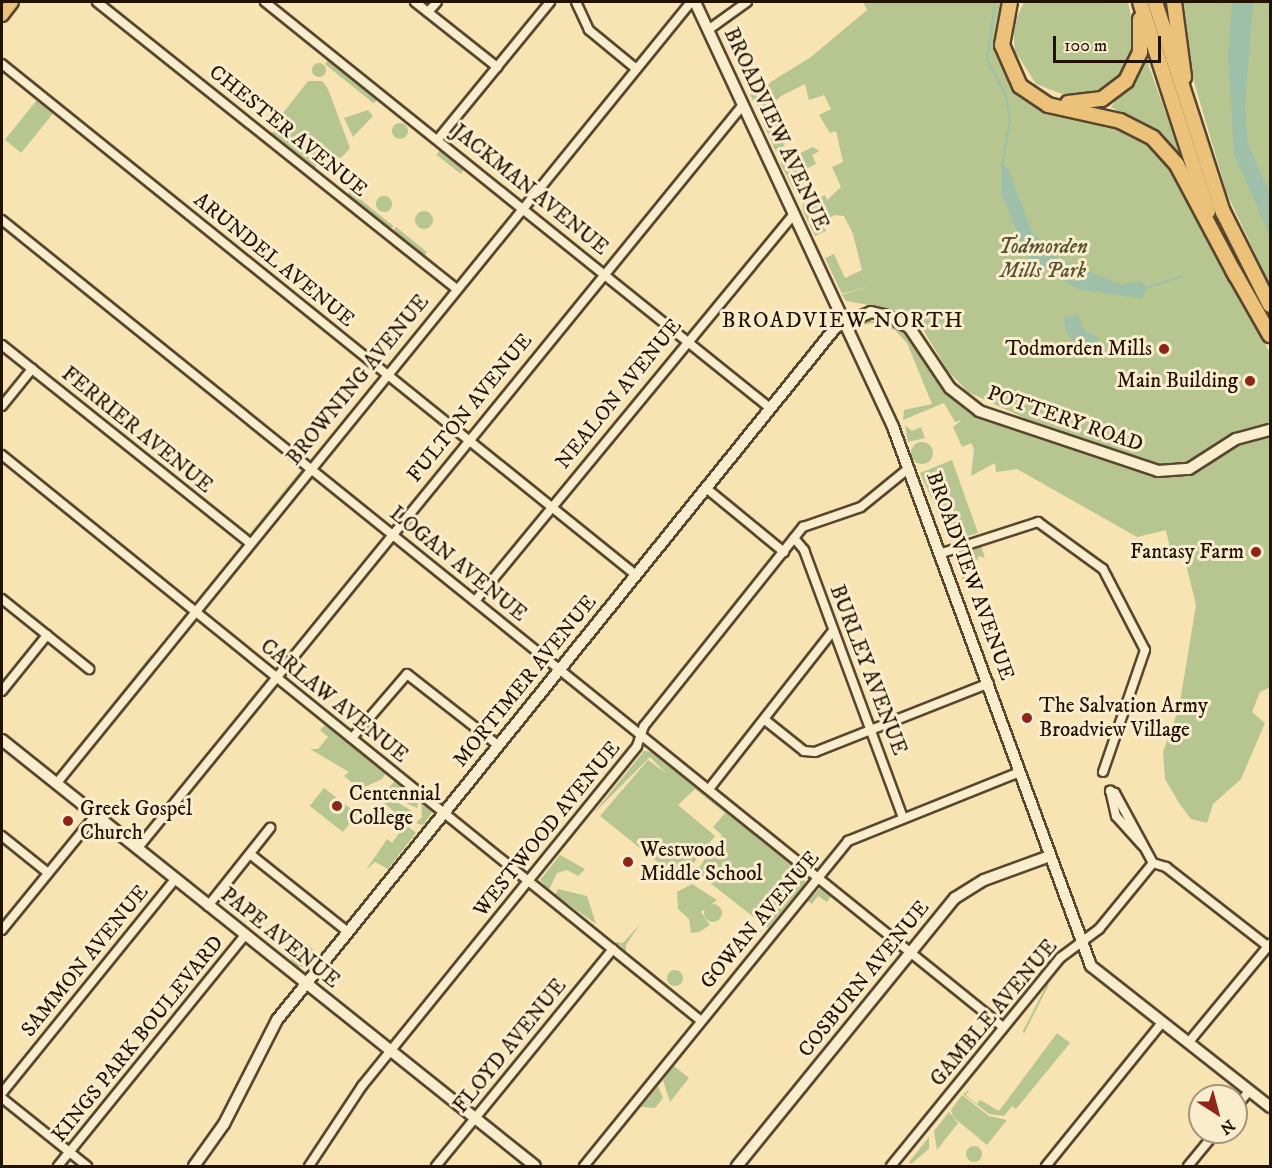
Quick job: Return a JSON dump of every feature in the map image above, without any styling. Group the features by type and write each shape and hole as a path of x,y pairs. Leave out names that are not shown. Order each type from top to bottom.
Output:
{"highway":[{"path":"1010,2 1002,45 1020,86 1044,104 1120,121 1153,138 1177,165 1270,335"},
{"path":"1017,2 1007,34 1019,74 1040,95 1075,104 1110,95 1130,74 1141,49 1139,2"},
{"path":"1139,2 1207,209 1236,276"},
{"path":"1155,2 1223,212 1270,305"},
{"path":"1174,2 1185,100"}],"main road":[{"path":"2,15 12,2"}],"street":[{"name":"CHESTER AVENUE","path":"97,2 455,288"},
{"name":"JACKMAN AVENUE","path":"265,2 770,408"},
{"path":"415,2 497,67"},
{"path":"428,12 436,2"},
{"path":"438,140 550,2"},
{"path":"576,2 589,30 634,67"},
{"name":"BROWNING AVENUE","path":"56,784 634,67 693,2"},
{"name":"BROADVIEW AVENUE","path":"693,2 845,322 909,468 942,553 1081,941 1096,973 1270,1107"},
{"path":"708,30 747,2"},
{"name":"ARUNDEL AVENUE","path":"2,64 636,575"},
{"name":"FULTON AVENUE","path":"137,849 602,272 743,105"},
{"name":"NEALON AVENUE","path":"475,601 686,340 794,214"},
{"name":"LOGAN AVENUE","path":"2,220 1004,1027"},
{"name":"POTTERY ROAD","path":"845,322 871,312 888,316 909,327 950,388 979,411 1158,471 1190,469 1236,439 1270,430"},
{"name":"MORTIMER AVENUE","path":"194,1167 224,1124 269,1031 770,408 845,322"},
{"name":"FERRIER AVENUE","path":"2,345 250,543"},
{"path":"2,406 32,369"},
{"name":"CARLAW AVENUE","path":"2,456 700,1020"},
{"name":"WESTWOOD AVENUE","path":"309,1167 390,1051 637,746 640,734 794,538 806,525 861,507 909,468"},
{"path":"706,488 784,552"},
{"path":"942,553 1038,522 1078,546 1108,576 1145,650 1103,772"},
{"name":"BURLEY AVENUE","path":"794,538 804,550 903,817"},
{"path":"2,599 89,669"},
{"path":"709,789 833,631"},
{"path":"2,691 47,635"},
{"path":"352,738 407,674 498,745"},
{"path":"765,720 809,752 989,683"},
{"name":"PAPE AVENUE","path":"2,741 535,1167"},
{"name":"GOWAN AVENUE","path":"584,1167 700,1020 848,842 903,817 1020,772"},
{"path":"1143,846 1116,816 1110,791 1115,793 1153,863 1166,867 1270,946 1188,1043"},
{"path":"2,930 95,816"},
{"path":"208,906 270,828"},
{"path":"2,836 48,873"},
{"path":"250,854 348,932"},
{"name":"COSBURN AVENUE","path":"737,1167 964,890 1050,856"},
{"name":"GAMBLE AVENUE","path":"891,1167 1060,958 1099,929 1153,863"},
{"name":"SAMMON AVENUE","path":"2,1096 174,879"},
{"name":"KINGS PARK BOULEVARD","path":"58,1167 245,935"},
{"name":"FLOYD AVENUE","path":"436,1167 613,949"},
{"path":"1046,1167 1161,1024"},
{"path":"2,1096 87,1167"},
{"path":"1188,1167 1206,1144"}],"green space":[{"name":"Todmorden Mills Park","path":"863,2 1006,2 997,36 1010,80 1074,118 1123,131 1160,153 1270,353 1270,687 1260,692 1252,712 1265,723 1241,779 1213,804 1207,823 1191,819 1165,779 1163,752 1179,708 1196,605 1185,560 1171,553 1166,530 1137,537 1017,469 996,472 995,463 971,476 974,449 971,443 962,447 953,427 962,420 955,422 944,403 903,420 904,410 932,404 907,343 895,330 873,323 861,325 863,321 888,321 903,330 941,384 979,416 1031,436 1033,422 968,392 948,371 922,328 903,311 846,301 842,295 870,286 842,294 825,258 834,254 845,278 862,270 853,234 844,216 835,215 822,221 826,231 815,236 809,224 832,213 808,222 802,209 807,189 816,199 825,195 827,200 841,187 832,167 843,162 836,131 830,133 819,115 831,109 824,95 809,100 805,84 781,96 763,114 750,95 811,57 867,10"},
{"path":"1024,2 1128,2 1136,39 1120,75 1107,87 1070,97 1036,84 1015,51 1013,26"},
{"path":"1179,2 1270,2 1270,285 1227,194 1187,58"},
{"path":"1146,58 1180,153 1178,158 1154,131 1111,107"},
{"path":"328,60 377,100 374,104 325,64"},
{"path":"316,63 322,63 326,70 322,77 316,77 312,73 312,67"},
{"path":"308,81 322,81 328,89 350,148 342,157 318,162 281,129 283,113"},
{"path":"37,100 53,113 21,153 5,140"},
{"path":"368,110 373,116 353,137 344,118"},
{"path":"776,117 786,125 784,146 776,152 763,123"},
{"path":"400,123 406,125 408,131 406,137 400,139 394,137 392,131 394,125"},
{"path":"277,131 318,165 314,168 270,133"},
{"path":"813,147 819,151 812,155 816,164 802,171 807,183 794,190 780,163"},
{"path":"440,150 464,169 461,174 436,155"},
{"path":"341,160 339,178 321,164 328,161"},
{"path":"350,191 394,226 391,229 347,194"},
{"path":"381,196 387,196 392,204 390,210 381,212 376,207 376,201"},
{"path":"424,211 430,214 433,220 430,226 424,229 418,226 415,220 418,214"},
{"path":"396,227 427,252 424,256 393,231"},
{"path":"905,425 912,431 921,427 925,438 908,442"},
{"path":"922,442 930,445 933,453 930,461 922,464 914,461 911,453 914,445"},
{"path":"952,460 978,533 951,541 920,473"},
{"path":"301,470 301,472 249,535 250,533"},
{"path":"981,546 985,558 979,556 969,574 974,577 964,586 958,557"},
{"path":"151,655 153,657 97,723 105,713"},
{"path":"326,724 386,773 382,779 360,789 344,776 349,772 310,749 318,749 328,737 320,730"},
{"path":"644,751 653,752 805,874 805,883 768,928 696,872 722,835 713,827 725,813 695,789 678,805 715,836 680,880 600,816 648,760 666,773 650,757 593,814"},
{"path":"395,781 419,800 417,808 384,793"},
{"path":"324,788 357,814 343,832 310,806"},
{"path":"383,794 412,811 411,816 403,819 379,799"},
{"path":"421,802 432,812 423,825 416,823 422,817"},
{"path":"396,817 416,833 388,869 375,862 366,870 387,839 392,843 403,828"},
{"path":"560,855 585,869 578,876 567,870 557,873 549,890 540,880"},
{"path":"692,884 717,900 701,912 710,925 699,932 691,933 689,919 678,909 677,892"},
{"path":"820,888 832,895 827,902 818,896 812,904 808,901"},
{"path":"558,889 587,896 596,924 555,895"},
{"path":"713,904 719,907 722,913 719,919 713,922 707,919 704,913 707,907"},
{"path":"640,924 626,945 626,952 616,942 623,943"},
{"path":"302,943 310,947 314,955 310,963 302,967 294,963 290,955 294,947"},
{"path":"1055,954 1057,955 1004,1017"},
{"path":"672,970 678,970 683,978 681,984 672,986 667,981 667,975"},
{"path":"1047,984 1049,985 1024,1033 1022,1032"},
{"path":"1057,1033 1070,1043 1016,1109 1012,1106 1004,1116 989,1114 963,1094 970,1089 966,1095 977,1104 980,1100 999,1111"},
{"path":"674,1066 689,1078 670,1102 663,1080"},
{"path":"658,1086 663,1098 655,1108 641,1107"},
{"path":"962,1095 989,1116 1007,1120 987,1145 953,1117 951,1110"},
{"path":"949,1112 958,1123 937,1150 934,1131"},
{"path":"929,1137 929,1149 911,1164 909,1162"},
{"path":"971,1146 977,1146 982,1154 980,1160 971,1162 966,1157 966,1151"}],"shaded area":[{"path":"1232,2 1253,2 1245,105 1248,145 1270,194 1270,236 1234,154 1228,55"},
{"path":"1002,165 1008,169 1033,234 1060,260 1122,285 1140,281 1146,285 1143,299 1077,289 1028,258 1002,195"},
{"path":"1077,314 1085,331 1098,337 1099,345 1090,348 1069,338 1063,319"}],"waterway":[{"path":"995,2 987,60 1006,95 1010,119 1002,167"},
{"path":"1143,289 1183,276"}],"place":[{"name":"Todmorden Mills","path":"1164,349"},
{"name":"Main Building","path":"1250,381"},
{"name":"Fantasy Farm","path":"1256,552"},
{"name":"The Salvation Army Broadview Village","path":"1027,718"},
{"name":"Centennial College","path":"337,806"},
{"name":"Greek Gospel Church","path":"68,821"},
{"name":"Westwood Middle School","path":"628,862"}],"district":[{"name":"BROADVIEW NORTH","path":"843,321"}]}
